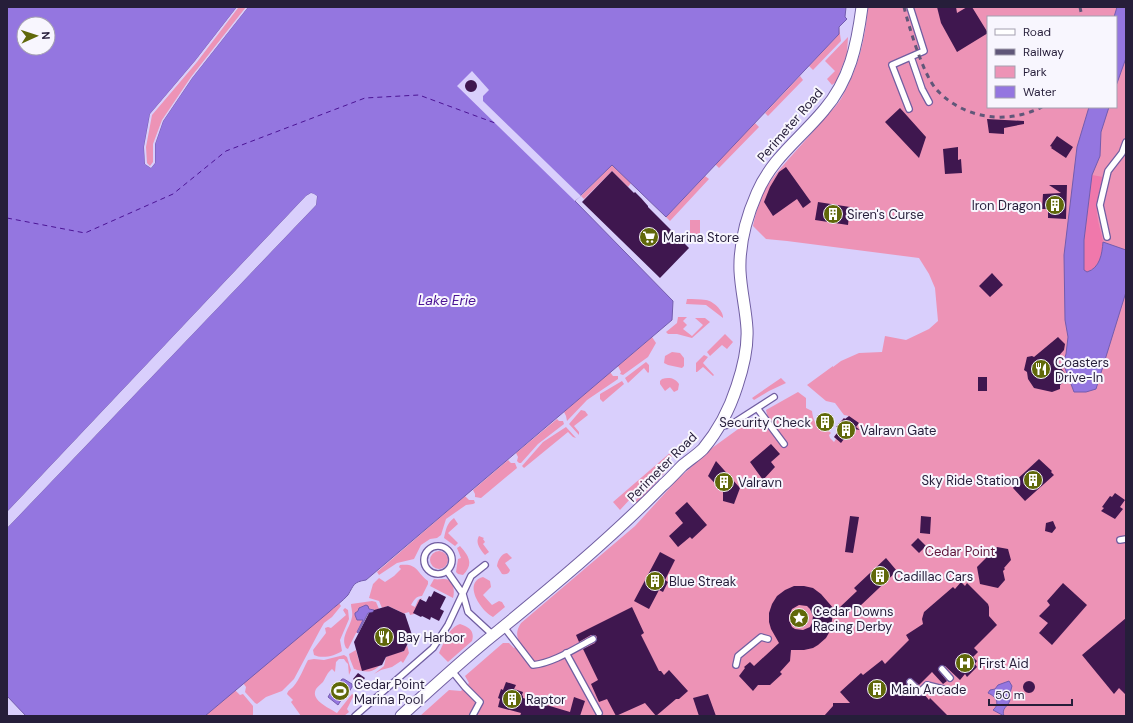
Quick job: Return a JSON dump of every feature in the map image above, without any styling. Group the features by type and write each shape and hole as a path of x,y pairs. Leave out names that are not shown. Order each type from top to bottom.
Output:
{"street":[{"name":"Perimeter Road","path":"401,716 493,635 602,544 702,449 718,428 737,387 745,357 747,331 740,270 742,241 748,214 764,176 825,110 844,82 854,54 862,7"}],"lane":[{"path":"909,109 892,65 924,51 910,7"},
{"path":"911,57 922,89 929,102"},
{"path":"1107,237 1100,205 1108,171 1122,153 1126,142"},
{"path":"718,428 732,424 774,397"},
{"path":"757,408 784,444"},
{"path":"441,547 450,553 452,562 447,571 443,574 433,573 425,566 425,556 427,552 432,548 441,547"},
{"path":"355,716 433,648 448,625 471,576 485,565"},
{"path":"447,571 463,594 468,612 493,635"},
{"path":"504,627 533,665 540,665 593,639"},
{"path":"736,665 738,656 761,638 768,639"},
{"path":"566,653 600,713"},
{"path":"942,669 950,678"},
{"path":"452,671 480,702 473,715"},
{"path":"910,682 920,692 927,685 942,689"}],"green space":[{"path":"237,7 248,7 192,78 155,163 151,168 145,164 144,147 150,114"},
{"name":"Cedar Point","path":"868,7 1126,7 1126,716 420,716 449,690 461,691 469,683 465,676 503,643 509,643 514,648 520,644 517,633 521,623 635,526 677,480 712,448 752,419 759,420 763,424 768,419 766,410 798,392 806,398 806,408 812,411 816,424 822,429 831,433 829,435 830,438 834,442 836,439 834,437 842,425 840,422 849,416 844,415 835,403 826,401 807,385 841,361 859,353 882,352 885,336 906,340 929,329 938,321 935,288 929,274 919,258 766,239 753,226 764,190 780,169 834,108 841,98 853,74 863,41"},
{"path":"839,27 841,41 813,70 809,66 839,34"},
{"path":"848,37 847,54 836,82 832,85 827,79 835,71 825,61"},
{"path":"800,76 803,80 768,116 765,113"},
{"path":"755,123 759,127 719,168 715,164"},
{"path":"612,165 631,183 628,187 612,171 584,199 581,196"},
{"path":"705,176 709,179 670,221 666,217"},
{"path":"690,220 700,220 700,234 690,234"},
{"path":"687,299 712,302 720,309 723,318 706,305 686,304"},
{"path":"678,317 687,317 683,321 687,325 683,329 692,336 703,325 695,318 705,318 710,322 692,338 677,334 668,334 666,332 677,323"},
{"path":"725,334 733,342 727,349 722,345 710,356 707,352"},
{"path":"652,337 656,343 648,357 623,375 620,374 621,372 618,366"},
{"path":"672,352 680,353 684,358 684,366 682,368 664,363 665,356"},
{"path":"704,355 708,357 703,363 714,375 713,376 703,367 696,372 696,363"},
{"path":"646,362 649,365 649,372 648,373 644,368 628,383 625,378"},
{"path":"610,372 613,376 618,376 618,379 587,400 567,421 564,412"},
{"path":"669,378 676,380 679,384 678,390 674,392 670,387 665,391 660,384 662,379"},
{"path":"781,378 786,383 754,400 752,398"},
{"path":"622,381 624,384 603,402 600,399 600,394"},
{"path":"581,410 585,411 588,415 574,426 579,432 579,435 569,424"},
{"path":"557,419 559,421 563,421 564,424 538,444 521,463 519,463 517,461 518,457 516,453"},
{"path":"566,427 576,438 568,432 524,468 522,466 543,442"},
{"path":"693,433 695,435 657,470 620,510 613,502"},
{"path":"508,460 511,463 515,463 517,468 481,498 475,497 473,490"},
{"path":"669,463 671,466 637,503 635,501"},
{"path":"465,496 469,500 474,500 475,503 466,505 446,519 441,535 437,538 430,539 421,545 414,559 397,563 379,575 377,572"},
{"path":"454,518 458,524 448,533 458,543 455,546 444,538 448,524"},
{"path":"479,536 484,538 483,539 485,542 483,544 489,552 485,555 478,544"},
{"path":"460,546 466,553 469,560 468,567 463,575 456,572 458,559 461,558 457,548"},
{"path":"439,551 446,553 448,560 446,567 439,569 432,567 430,560 432,553"},
{"path":"507,553 512,558 505,563 510,570 507,574 502,574 497,564 501,556"},
{"path":"400,565 410,565 414,567 428,581 422,596 414,600 411,605 415,607 418,600 422,598 414,614 410,615 409,612 402,614 401,612 388,606 382,608 379,601 369,598 373,584 379,578 385,582 394,576 401,569 399,567"},
{"path":"483,577 490,581 491,587 483,595 492,605 499,601 502,602 505,607 493,617 483,609 474,591 474,585 477,580"},
{"path":"434,579 444,579 452,583 454,589 453,598 430,586"},
{"path":"372,601 376,602 379,609 374,610 363,606 358,609 355,613 356,616 363,621 359,627 358,633 356,633 348,649 346,648 344,640 352,617 351,604"},
{"path":"339,603 341,606 332,617 324,623 294,679 282,691 266,697 257,704 255,703 245,692 246,687 243,683"},
{"path":"345,608 348,610 349,619 340,640 342,651 336,654 321,657 314,655 313,650 326,633 325,628 331,628 346,615 343,610"},
{"path":"460,624 472,632 473,638 472,641 448,662 439,653 450,632 453,628"},
{"path":"407,645 409,653 403,663 401,661 392,667 374,674 384,666 386,657 400,651 403,652"},
{"path":"356,650 359,661 380,665 374,670 368,672 354,669 349,654"},
{"path":"344,655 347,657 351,670 349,675 348,664 344,659 339,659 336,662 335,672 332,669 330,671 323,682 316,689 315,693 316,697 321,703 337,713 352,694 354,695 347,709 349,712 344,716 301,716 291,702 293,700 287,694 298,681 308,660 324,660"},
{"path":"235,690 240,695 243,694 253,706 253,716 205,716"}],"shaded area":[{"path":"1092,175 1103,177 1098,195 1097,217 1103,245 1102,255 1098,263 1087,272 1084,270 1083,266 1084,240"}],"water":[{"name":"Lake Erie","path":"7,7 237,7 195,61 150,114 144,147 145,164 151,168 155,163 155,144 163,121 192,78 248,7 846,7 845,17 847,19 839,27 839,34 666,217 612,165 575,201 673,301 672,320 366,580 354,584 344,599 205,716 26,716 7,696 7,528 316,205 317,196 311,193 306,196 7,512"},
{"path":"1117,7 1126,7 1126,58 1117,83 1117,16 1114,16"},
{"path":"1089,108 1109,108 1101,132 1100,156 1092,175 1084,240 1084,270 1087,272 1098,264 1103,242 1126,250 1126,292 1096,389 1086,392 1074,392 1063,363 1066,354 1068,337 1065,320 1064,255 1077,147"},
{"path":"366,605 369,609 374,610 373,612 368,613 358,633 357,632 363,620 357,620 355,613 359,608"},
{"name":"Cedar Point Marina Pool","path":"342,679 352,684 352,687 347,695 345,694 338,705 328,697 334,687 336,688"},
{"path":"1009,681 1012,686 1009,697 1010,700 1003,711 1004,716 993,710 997,703 994,696 988,693 990,690 995,689 998,685"}],"pier":[{"path":"237,7 239,7 197,62 152,115 146,147 147,163 150,166 153,162 153,144 162,120 191,77 246,7 248,7 192,78 163,121 155,144 155,163 151,168 145,164 144,147 150,114 195,61"},
{"path":"472,71 489,90 483,96 483,101 581,196 575,201 457,86"},
{"path":"311,193 317,196 316,205 7,528 7,525 314,204 315,197 311,195 307,197 7,514 7,512 306,196"}],"building":[{"path":"937,7 956,7 957,13 967,7 972,7 987,34 957,52 941,23"},
{"path":"469,80 473,80 477,86 473,92 469,92 465,88 465,84"},
{"path":"900,108 926,137 919,158 885,122"},
{"path":"987,119 1024,121 1024,124 1004,128 1004,134 989,133"},
{"path":"1057,136 1073,147 1066,158 1050,146"},
{"path":"958,147 958,160 961,159 962,173 945,174 943,149"},
{"path":"786,167 811,202 803,208 797,199 773,216 764,202 770,187 779,172"},
{"path":"612,171 641,198 689,248 660,278 582,202"},
{"name":"Iron Dragon","path":"1049,185 1067,185 1066,219 1048,218 1048,209 1042,209 1043,194 1061,193"},
{"name":"Siren's Curse","path":"818,202 850,207 848,225 815,220"},
{"path":"992,273 1003,285 990,297 979,286"},
{"name":"Coasters Drive-In","path":"1058,337 1065,344 1064,350 1055,360 1066,375 1065,381 1060,385 1060,389 1052,392 1034,388 1028,379 1027,372 1024,370 1027,357 1034,357"},
{"path":"978,377 987,377 987,391 978,391"},
{"name":"Valravn Gate","path":"849,416 859,423 856,427 860,430 854,429 851,432 850,431 841,443 834,437 841,428 836,427 844,418 845,419"},
{"path":"771,444 780,454 771,462 775,467 763,480 750,462"},
{"name":"Sky Ride Station","path":"1039,459 1052,471 1051,472 1054,475 1025,501 1013,488 1015,485 1013,483"},
{"name":"Valravn","path":"716,461 740,488 734,504 723,501 723,492 708,476"},
{"path":"1115,493 1125,500 1120,507 1123,509 1115,519 1101,511 1104,508 1102,507 1110,496 1112,497"},
{"path":"687,502 707,525 692,539 690,537 678,547 669,536 683,523 675,513"},
{"path":"850,516 859,517 853,553 845,552"},
{"path":"921,516 931,517 930,534 920,533"},
{"path":"1053,521 1056,528 1052,533 1045,531 1046,523"},
{"path":"918,538 926,546 919,553 911,545"},
{"path":"997,547 1008,549 1011,560 1003,571 1005,580 998,588 980,584 977,567"},
{"name":"Blue Streak","path":"660,552 675,560 665,580 668,582 663,592 659,590 649,609 634,601"},
{"name":"Cadillac Cars","path":"886,558 897,571 859,607 857,605 845,615 839,608 857,591 854,588"},
{"path":"961,582 965,586 967,583 988,604 989,616 997,625 974,648 978,652 973,657 977,661 975,664 977,667 967,677 965,674 960,680 945,666 940,666 938,670 947,681 943,684 932,672 919,685 911,678 906,681 907,685 917,695 921,696 924,694 929,700 930,698 948,716 824,716 833,706 833,703 850,703 840,692 861,673 863,675 882,660 885,664 909,640 906,635 923,624 922,619 924,612 953,587 955,589"},
{"path":"1063,583 1087,605 1052,645 1039,633 1048,623 1039,616 1050,605 1047,601"},
{"path":"794,586 804,586 813,588 821,594 834,609 830,631 826,638 813,648 791,650 790,661 780,672 782,674 770,685 758,685 753,691 739,676 745,668 744,667 750,662 754,666 779,643 771,629 769,613 777,596","holes":["799,605 807,606 813,616 810,627 803,630 795,629 792,627 789,620 792,609"]},
{"path":"434,591 446,597 440,609 444,611 439,621 431,617 430,620 413,613 420,599 426,602"},
{"name":"Bay Harbor","path":"388,606 405,614 413,638 410,639 404,651 386,657 382,665 362,671 354,642 369,613"},
{"path":"632,607 644,633 641,635 659,671 661,671 664,675 669,670 688,691 656,716 645,703 616,716 607,699 599,702 591,684 598,680 583,649 595,643 597,637 595,635 591,635 579,642 576,635"},
{"path":"1126,618 1126,695 1119,688 1114,694 1082,655"},
{"path":"358,673 365,678 360,685 353,679"},
{"path":"1027,681 1031,681 1035,687 1031,693 1027,693 1023,689 1023,685"},
{"name":"Raptor","path":"506,682 516,685 514,689 523,692 523,698 570,712 574,697 585,701 580,716 520,716 521,713 498,707 500,699 498,698 501,689 503,690"},
{"path":"708,694 716,716 699,716 693,698"}],"ferry route":[{"path":"7,218 85,233 173,194 226,151 365,98 419,95 495,123"}],"railway":[{"path":"904,7 913,38 926,73 936,89 947,99 972,113 986,116 1014,116 1029,113 1040,108"},
{"path":"1080,7 1082,16"}],"place":[{"name":"Iron Dragon","path":"1055,205"},
{"name":"Siren's Curse","path":"833,214"},
{"name":"Marina Store","path":"649,237"},
{"name":"Coasters Drive-In","path":"1041,369"},
{"name":"Security Check","path":"825,422"},
{"name":"Valravn Gate","path":"846,430"},
{"name":"Sky Ride Station","path":"1033,480"},
{"name":"Valravn","path":"724,482"},
{"name":"Cadillac Cars","path":"880,576"},
{"name":"Blue Streak","path":"655,581"},
{"name":"Cedar Downs Racing Derby","path":"799,618"},
{"name":"Bay Harbor","path":"384,637"},
{"name":"First Aid","path":"965,663"},
{"name":"Main Arcade","path":"877,689"},
{"name":"Cedar Point Marina Pool","path":"340,691"},
{"name":"Raptor","path":"512,699"}]}
